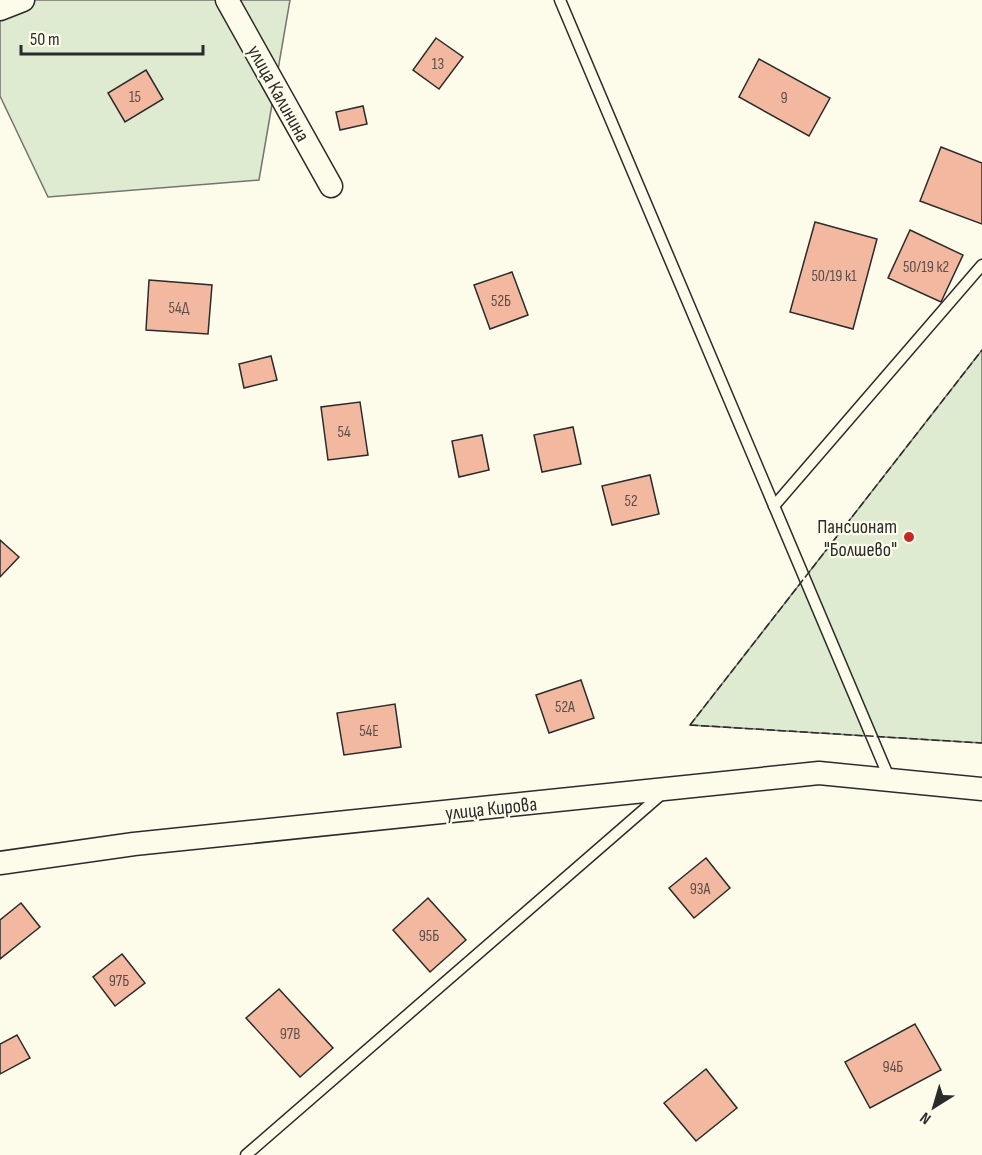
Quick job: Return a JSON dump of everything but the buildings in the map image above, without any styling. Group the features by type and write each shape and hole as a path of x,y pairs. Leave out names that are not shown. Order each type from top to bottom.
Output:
{"street":[{"path":"0,9 22,0"},
{"name":"улица Калинина","path":"227,0 331,186"},
{"name":"улица Кирова","path":"0,863 134,844 819,772 982,789"}],"lane":[{"path":"560,0 890,780"},
{"path":"774,506 982,265"},
{"path":"246,1155 668,789"}],"green space":[{"path":"0,0 290,0 259,180 48,197 0,96"},
{"name":"Пансионат \"Болшево\"","path":"982,350 982,743 690,725"}],"fence":[{"path":"690,725 982,350"},
{"path":"690,725 982,743"}],"place":[{"name":"Пансионат \"Болшево\"","path":"909,537"}]}
